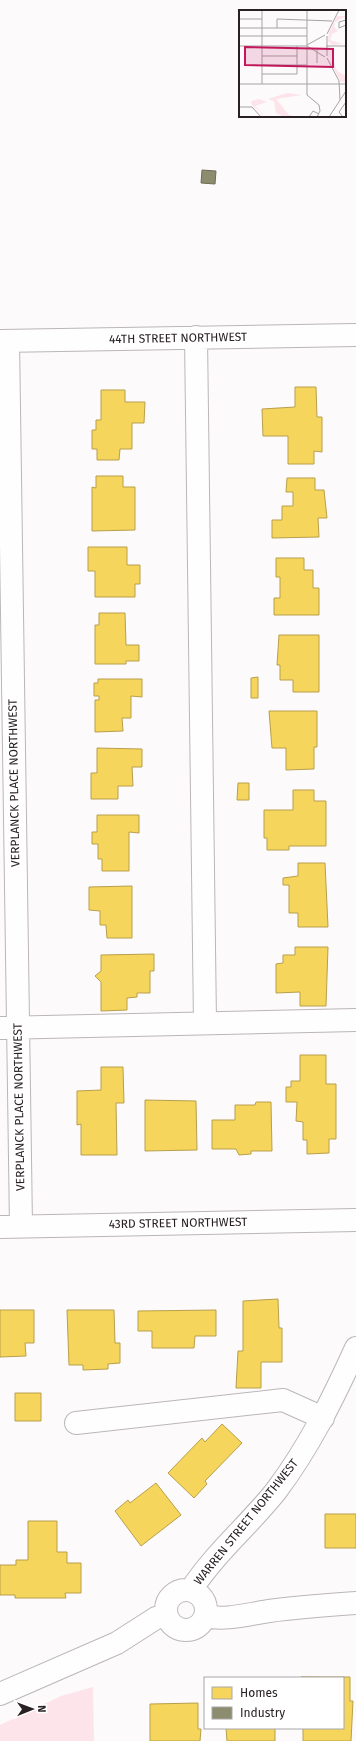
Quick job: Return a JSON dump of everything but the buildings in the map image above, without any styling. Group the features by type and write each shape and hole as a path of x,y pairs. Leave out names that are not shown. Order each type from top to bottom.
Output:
{"street":[{"name":"44TH STREET NORTHWEST","path":"4,341 356,335"},
{"path":"196,337 205,1023"},
{"name":"VERPLANCK PLACE NORTHWEST","path":"4,341 10,1226"},
{"path":"9,1028 356,1020"},
{"name":"43RD STREET NORTHWEST","path":"10,1226 356,1220"},
{"name":"WARREN STREET NORTHWEST","path":"191,1590 208,1565 257,1513 275,1491 300,1456 323,1418 356,1348"},
{"path":"76,1423 283,1400 323,1418"},
{"path":"184,1589 191,1590 202,1597 206,1610 205,1616 197,1627 184,1630 172,1624 166,1615 166,1606 172,1594 184,1589"},
{"path":"205,1616 214,1618 230,1617 307,1607 356,1603"},
{"path":"0,1694 117,1643 156,1618 166,1615"}],"shaded area":[{"path":"93,1687 94,1741 0,1741 0,1725 61,1696"}]}
